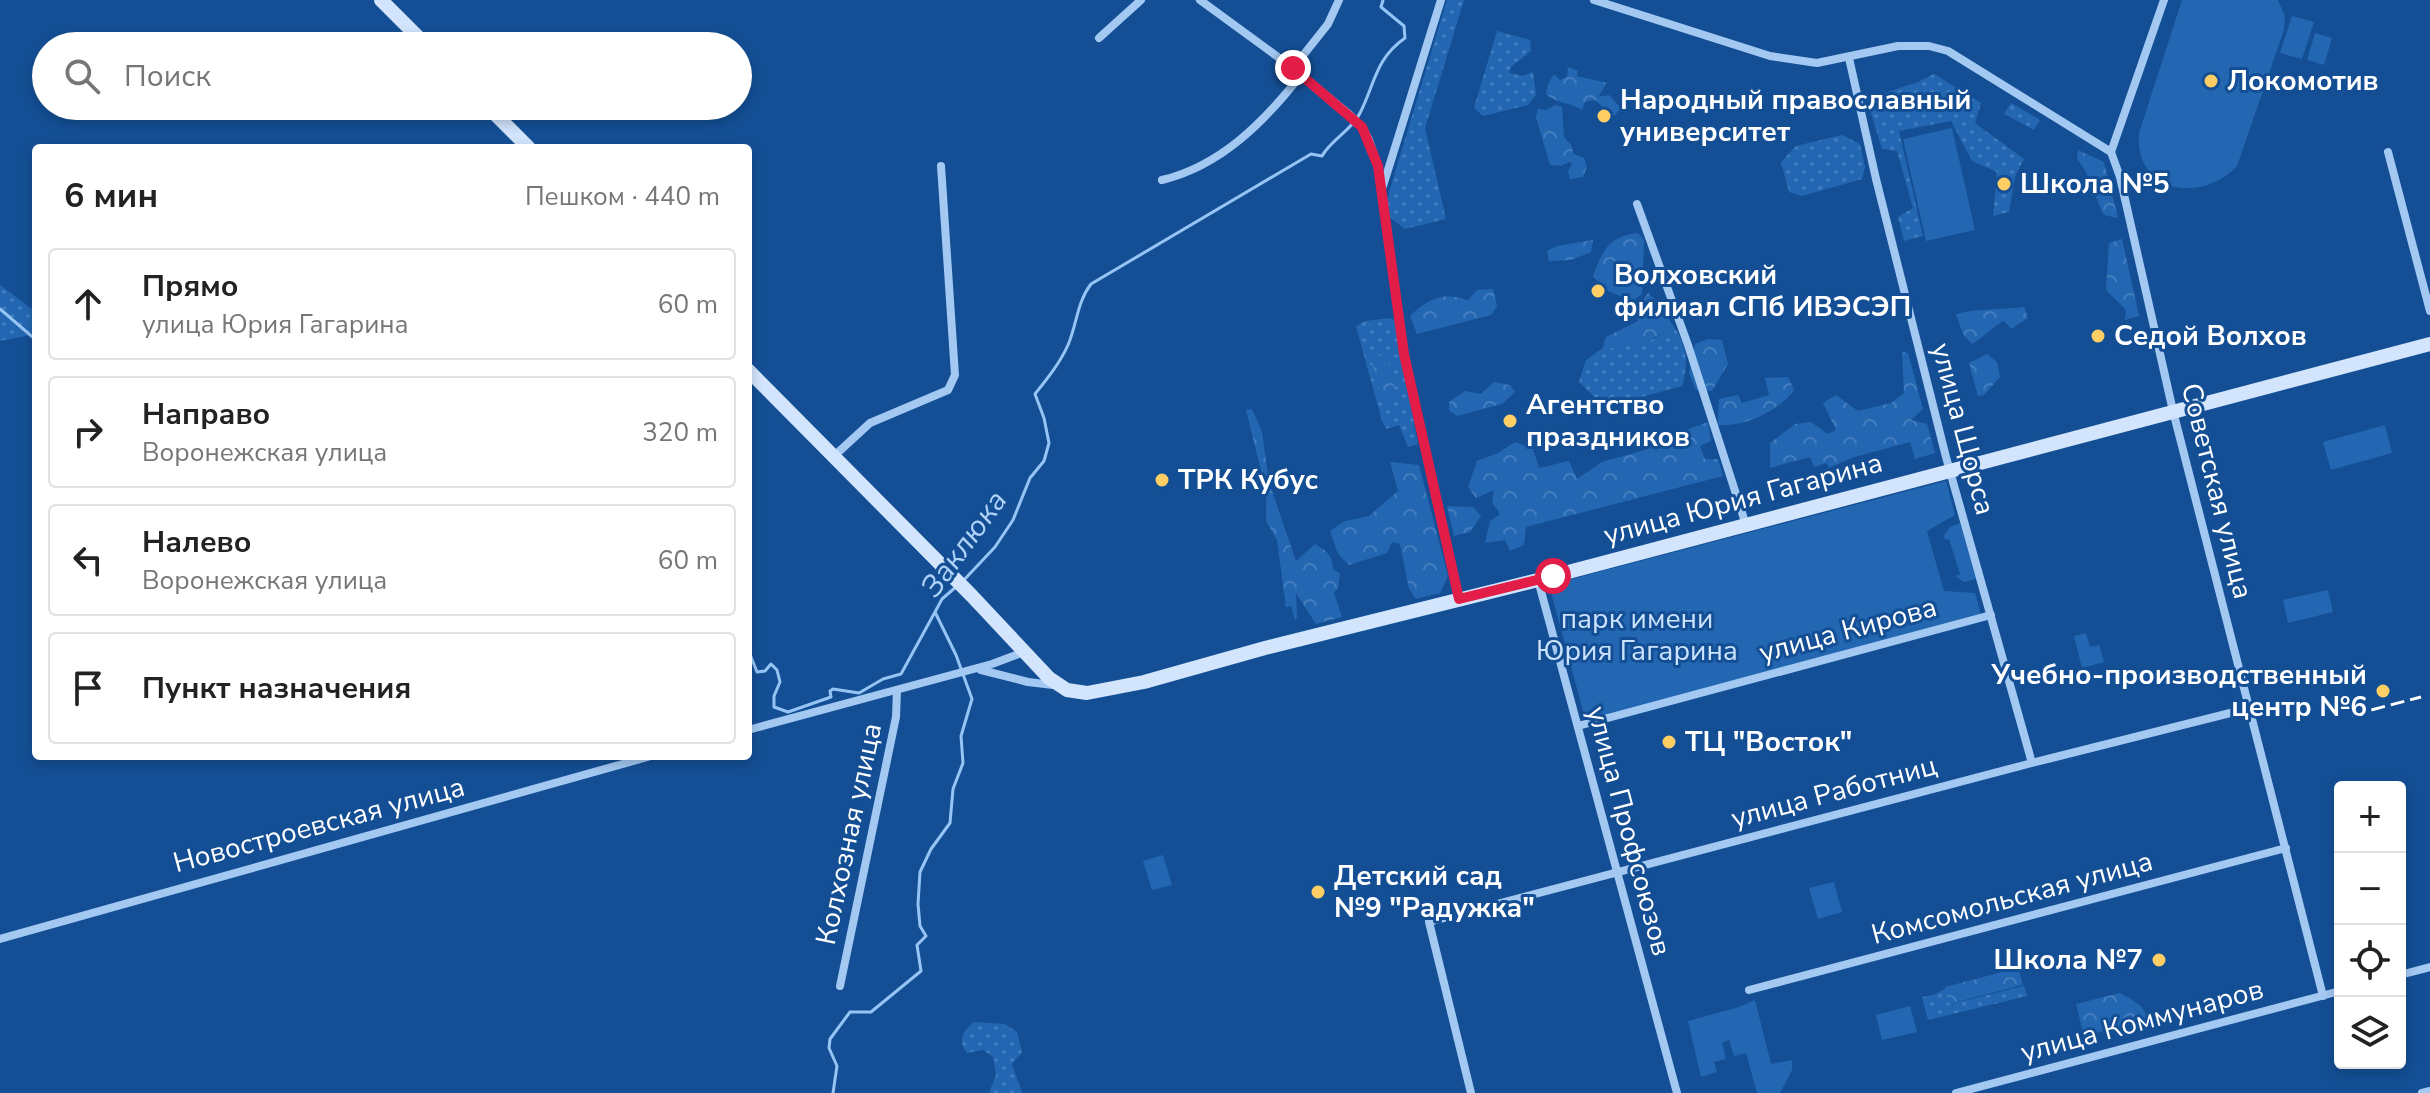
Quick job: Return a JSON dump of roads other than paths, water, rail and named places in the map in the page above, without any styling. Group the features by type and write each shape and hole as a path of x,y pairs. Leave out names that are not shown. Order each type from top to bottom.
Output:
{"main road":[{"path":"381,0 413,32"},
{"path":"501,120 525,144"},
{"name":"улица Юрия Гагарина","path":"1063,688 1087,693 1144,682 2430,344"},
{"path":"752,374 1063,688"}],"street":[{"path":"1099,38 1141,0"},
{"path":"1200,0 1297,72 1362,127 1378,166 1404,354 1459,599"},
{"path":"1162,180 1186,174 1245,137 1272,111 1328,24 1339,0"},
{"path":"1381,191 1441,0"},
{"path":"1594,0 1770,56 1817,63 1898,46 1929,46 1948,51 2111,152 2164,0"},
{"name":"улица Щорса","path":"1849,58 1950,470 2032,763"},
{"name":"Советская улица","path":"2111,152 2120,177 2173,411 2323,996"},
{"path":"2388,152 2430,311"},
{"path":"833,457 870,423 948,390 955,375 941,166"},
{"path":"1637,204 1688,345 1746,525"},
{"name":"улица Профсоюзов","path":"1538,580 1677,1093"},
{"name":"улица Кирова","path":"1578,726 1991,615"},
{"path":"752,729 976,669 1025,652"},
{"path":"976,669 1063,688"},
{"name":"Колхозная улица","path":"840,986 896,717 897,690"},
{"name":"улица Работниц","path":"1471,1093 1429,922 2250,708"},
{"name":"Новостроевская улица","path":"0,939 637,760"},
{"name":"Комсомольская улица","path":"1749,990 2286,848"},
{"path":"2406,973 2430,967"},
{"name":"улица Коммунаров","path":"1956,1093 2334,993"},
{"path":"2422,1093 2430,1091"}],"waterway":[{"name":"Заклюка","path":"963,581 995,547 1013,520 1030,478 1044,461 1049,443 1035,394 1065,352 1083,298 1091,284 1311,154 1322,156 1356,119 1387,54 1405,38 1404,26 1381,7 1383,0"},
{"path":"0,309 32,337"},
{"name":"Заклюка","path":"833,1093 837,1066 829,1048 830,1039 850,1012 871,1012 921,971 917,945 926,936 920,926 920,872 931,849 950,823 953,789 963,763 961,736 972,699 956,655 935,612 942,599 957,586"},
{"path":"752,659 757,672 765,671 771,664 777,670 780,682 774,696 774,707 788,712 831,697 830,691 833,689 859,693 883,679 901,674 935,612"}],"railway":[{"path":"2352,715 2421,697"}],"place":[{"name":"Локомотив","path":"2211,81"},
{"name":"Народный православный университет","path":"1604,116"},
{"name":"Школа №5","path":"2004,184"},
{"name":"Волховский филиал СПб ИВЭСЭП","path":"1598,291"},
{"name":"Седой Волхов","path":"2098,336"},
{"name":"Агентство праздников","path":"1510,421"},
{"name":"ТРК Кубус","path":"1162,480"},
{"name":"Учебно-производственный центр №6","path":"2383,691"},
{"name":"ТЦ \"Восток\"","path":"1669,742"},
{"name":"Детский cад №9 \"Радужка\"","path":"1318,892"},
{"name":"Школа №7","path":"2159,960"}],"park label":[{"name":"парк имени Юрия Гагарина","path":"1637,635"}]}
